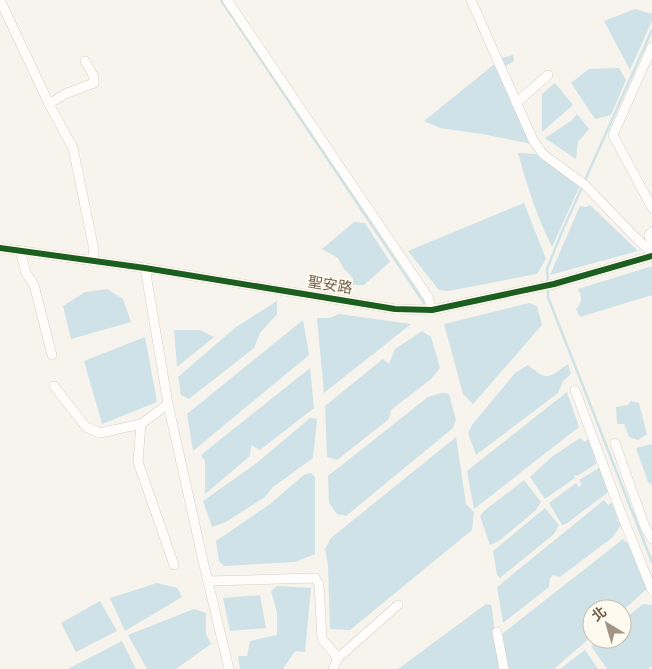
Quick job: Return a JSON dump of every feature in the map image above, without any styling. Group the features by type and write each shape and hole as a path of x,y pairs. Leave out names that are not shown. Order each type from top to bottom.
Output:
{"street":[{"path":"0,0 72,148 94,250 92,261"},
{"path":"227,0 428,296 432,310"},
{"path":"471,0 533,140 543,154 585,185 652,254"},
{"path":"652,47 613,135 652,208"},
{"path":"49,104 65,94 94,83 94,76 85,61"},
{"path":"516,103 548,75"},
{"path":"652,232 650,235 652,246"},
{"name":"聖安路","path":"0,248 145,268 395,308 432,310 554,284 652,254"},
{"path":"20,250 26,273 34,285 52,355"},
{"path":"145,268 168,404 229,669"},
{"path":"54,386 86,427 100,434 141,424 168,404"},
{"path":"575,390 652,590"},
{"path":"141,424 138,462 174,565"},
{"path":"615,443 645,527 652,539"},
{"path":"208,581 315,578 319,584 322,639 338,658"},
{"path":"333,669 338,658 398,605"},
{"path":"497,632 504,669"}],"shaded area":[{"path":"635,9 652,14 652,21 630,70 604,21"},
{"path":"513,55 514,61 502,68 532,144 440,128 424,121 502,58"},
{"path":"619,68 626,80 611,115 595,119 571,83 589,69"},
{"path":"555,83 573,105 542,132 542,94"},
{"path":"577,114 589,129 578,142 576,159 545,138 571,121"},
{"path":"518,153 536,154 581,183 552,247 533,201"},
{"path":"524,203 546,259 537,274 448,291 439,290 408,251"},
{"path":"590,205 638,251 550,275 580,206 586,207"},
{"path":"354,222 365,223 390,262 364,285 353,285 353,278 344,269 338,258 322,249"},
{"path":"652,266 652,295 580,317 576,309 581,299 578,289"},
{"path":"107,289 123,299 131,322 71,339 63,306 85,292"},
{"path":"277,301 277,314 260,333 254,348 189,399 181,395 178,377 236,327"},
{"path":"529,303 537,306 542,325 473,404 463,394 444,324"},
{"path":"339,314 411,324 324,393 317,318 330,318"},
{"path":"303,320 309,355 193,451 187,414"},
{"path":"174,330 200,330 214,337 177,367"},
{"path":"422,331 431,337 440,368 431,379 391,410 389,419 337,460 327,457 325,406 383,359 389,364 395,349"},
{"path":"145,337 157,402 102,424 84,361"},
{"path":"568,364 571,374 563,381 558,393 476,455 468,433 472,425 515,373 528,365 540,374 548,376"},
{"path":"310,368 314,408 260,450 251,445 250,456 205,494 205,461 201,455"},
{"path":"567,392 579,427 474,509 467,471"},
{"path":"442,393 449,394 456,420 453,428 346,516 337,514 329,503 328,476 428,397"},
{"path":"631,401 639,403 647,434 638,440 629,437 624,424 617,424 616,407 628,405"},
{"path":"310,418 317,419 313,458 273,487 265,497 226,522 212,527 203,501 258,462"},
{"path":"456,437 466,504 474,512 472,530 350,630 330,629 328,565 325,549 331,538"},
{"path":"591,437 596,464 577,476 574,475 575,478 545,499 530,477 553,456 580,438 585,442"},
{"path":"652,444 652,485 648,482 636,448"},
{"path":"602,466 611,490 566,524 562,525 549,503 576,483 579,487 582,484 579,480"},
{"path":"311,473 315,477 315,554 295,562 224,566 219,561 216,541 270,504 305,474"},
{"path":"524,480 541,502 536,510 499,541 490,545 480,516"},
{"path":"604,500 608,505 615,501 620,516 617,521 623,522 613,537 560,577 553,575 550,578 549,587 503,623 497,587"},
{"path":"545,508 559,525 554,534 500,578 497,575 493,551"},
{"path":"623,539 626,542 630,541 648,588 632,602 632,599 582,599 582,645 554,669 506,669 502,634"},
{"path":"157,583 177,588 182,597 125,631 110,598"},
{"path":"277,586 311,588 305,652 295,651 283,669 240,669 238,656 247,656 250,641 277,635 277,613 271,591"},
{"path":"260,595 266,628 230,631 223,598"},
{"path":"100,601 117,631 76,652 61,623"},
{"path":"486,604 491,605 492,609 499,669 398,669"},
{"path":"643,604 652,605 652,666 648,669 607,669 593,649 632,649 632,613"},
{"path":"194,609 206,613 206,634 211,644 176,669 147,669 128,635"},
{"path":"122,641 136,669 68,669"},
{"path":"585,650 598,669 560,669"}],"waterway":[{"path":"221,0 424,303"},
{"path":"548,282 547,269 561,234 652,30"},
{"path":"548,288 548,297 652,562"}],"cycle path":[{"path":"0,248 145,268 395,309 432,310 554,284 652,256"}]}
